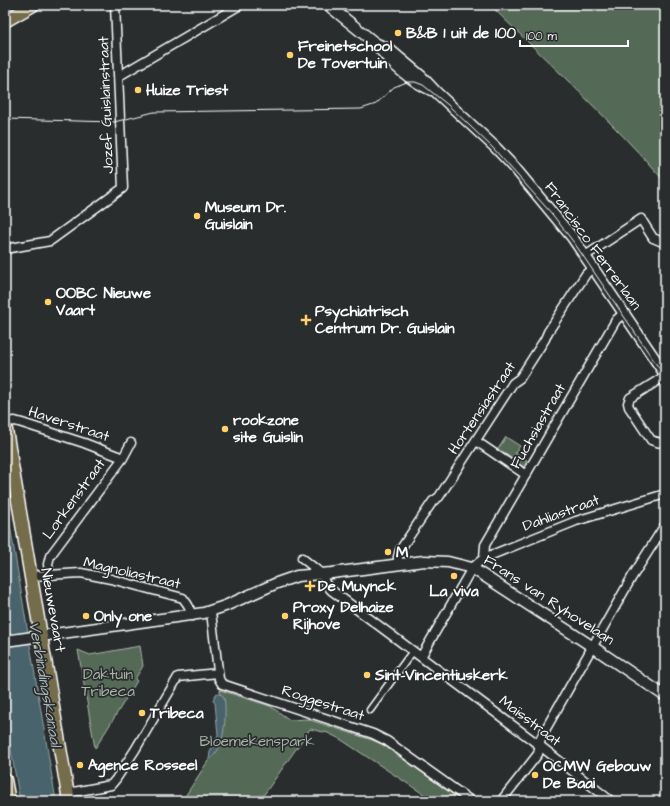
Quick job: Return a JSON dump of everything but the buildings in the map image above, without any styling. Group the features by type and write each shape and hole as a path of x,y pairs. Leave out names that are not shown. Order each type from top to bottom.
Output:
{"main road":[{"path":"5,21 33,5"},
{"name":"Nieuwevaart","path":"5,423 31,576 36,637 68,797"},
{"path":"5,780 9,801"}],"street":[{"name":"Jozef Guislainstraat","path":"5,249 50,241 123,188 115,5"},
{"path":"119,76 240,5"},
{"name":"Francisco Ferrerlaan","path":"328,5 375,43 390,50 412,68 437,93 468,120 514,167 553,213 585,256 665,375"},
{"path":"585,256 641,219 653,238 665,243"},
{"name":"Hortensiastraat","path":"398,564 400,550 433,502 439,497 513,383 520,378 586,274 593,268"},
{"name":"Fuchsiastraat","path":"484,558 486,545 526,475 616,320 624,313"},
{"path":"665,375 630,398 628,403 629,407 651,440 656,443 665,441"},
{"name":"Haverstraat","path":"5,423 15,421 22,423 84,443 123,458"},
{"path":"476,441 526,475"},
{"name":"Lorkenstraat","path":"49,574 48,564 50,556 123,458 131,444"},
{"name":"Dahliastraat","path":"472,568 484,558 576,521 665,494"},
{"path":"501,801 538,754 539,745 544,732 632,577 665,525"},
{"path":"302,558 322,574"},
{"name":"Frans van Ryhovelaan","path":"5,641 192,616 211,612 297,576 398,564 438,561 472,568 593,646 665,696"},
{"path":"421,657 472,568"},
{"name":"Magnoliastraat","path":"31,576 81,573 111,579 183,598 192,616"},
{"name":"Maïsstraat","path":"322,574 325,583 331,590 539,745 611,801"},
{"path":"68,797 111,785 154,719 178,677 218,673 211,612"},
{"path":"370,710 413,652"},
{"name":"Roggestraat","path":"218,673 222,684 358,728 387,741 471,801"}],"green space":[{"path":"490,5 665,5 665,182 601,114"},
{"path":"506,437 520,446 515,453 527,460 524,467 498,449"},
{"name":"Daktuin Tribeca","path":"140,646 143,666 135,679 137,681 95,748 78,650 90,655"},
{"name":"Bloemekenspark","path":"220,690 270,706 290,720 307,719 382,744 462,801 434,801 340,739 328,733 310,729 263,796 268,799 266,801 182,801 221,741"}],"water":[{"path":"5,495 56,801 20,801 5,716"},
{"path":"217,693 224,697 224,731 219,748 209,759 210,752 218,735 215,703 213,701"}],"tram line":[{"path":"5,119 114,122 154,112 361,109 376,104 394,87 407,82 415,82 423,85 448,105 493,148 552,214 575,244 665,377"}],"place":[{"name":"B&B 1 uit de 100","path":"398,33"},
{"name":"Freinetschool De Tovertuin","path":"290,55"},
{"name":"Huize Triest","path":"138,90"},
{"name":"Museum Dr. Guislain","path":"197,216"},
{"name":"OOBC Nieuwe Vaart","path":"48,302"},
{"name":"Psychiatrisch Centrum Dr. Guislain","path":"306,320"},
{"name":"rookzone site Guislin","path":"225,429"},
{"name":"M","path":"388,552"},
{"name":"La viva","path":"454,576"},
{"name":"De Muynck","path":"310,586"},
{"name":"Only one","path":"86,616"},
{"name":"Proxy Delhaize Rijhove","path":"285,616"},
{"name":"Sint-Vincentiuskerk","path":"367,675"},
{"name":"Tribeca","path":"142,713"},
{"name":"Agence Rosseel","path":"80,765"},
{"name":"OCMW Gebouw De Baai","path":"535,775"}],"water label":[{"name":"Verbindingskanaal","path":"45,684"}]}
